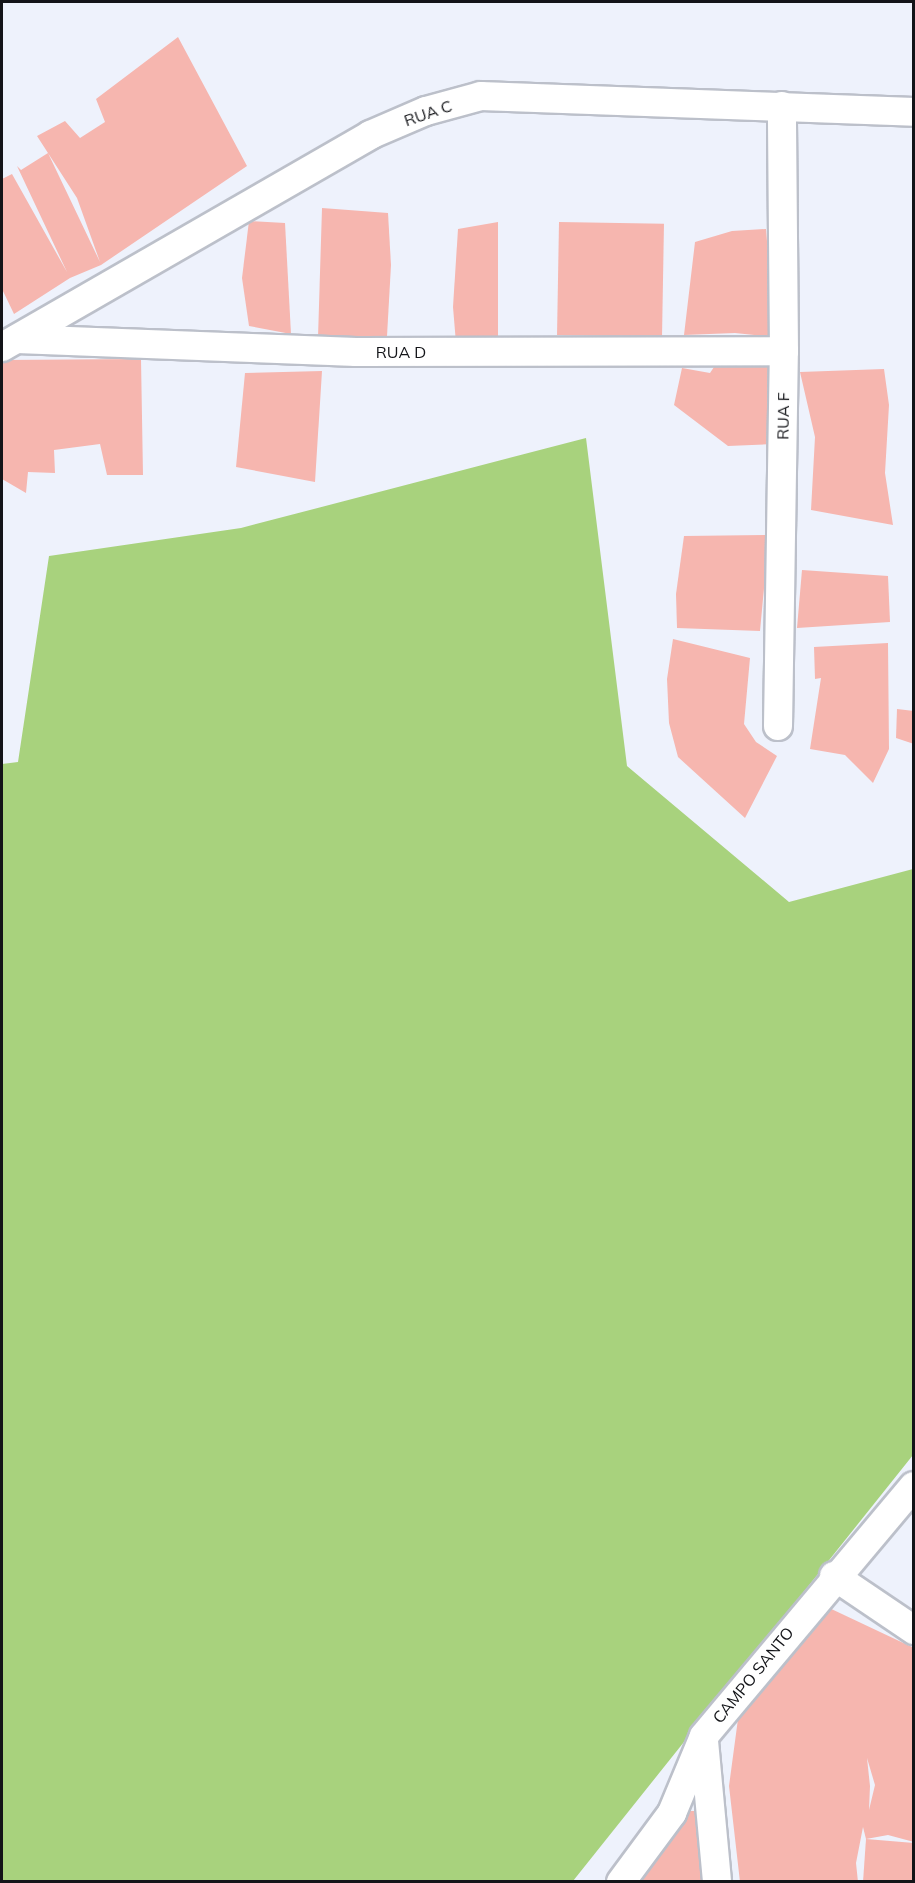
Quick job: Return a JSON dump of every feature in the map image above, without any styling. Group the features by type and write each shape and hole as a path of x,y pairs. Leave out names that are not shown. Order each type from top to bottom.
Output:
{"street":[{"name":"RUA C","path":"9,343 370,135 426,111 482,96 914,112"},
{"name":"RUA F","path":"778,726 784,351 782,106"},
{"name":"RUA D","path":"9,343 356,352 784,351"},
{"name":"CAMPO SANTO","path":"621,1881 672,1813 704,1736 834,1576 914,1486"},
{"path":"834,1576 914,1630"},
{"path":"704,1736 717,1881"}],"green space":[{"path":"586,438 627,766 789,902 913,869 913,1455 573,1881 2,1881 2,764 18,762 49,556 241,528"}],"building":[{"path":"178,37 247,166 101,265 70,278 14,314 2,289 2,179 12,174 67,272 17,166 21,170 48,153 37,136 65,121 80,138 105,122 96,99","holes":["48,153 77,198 100,262"]},
{"path":"322,208 388,213 391,265 387,336 318,338"},
{"path":"249,221 285,223 291,334 249,326 242,278"},
{"path":"498,222 498,344 456,343 453,307 458,229"},
{"path":"559,222 664,224 662,337 557,335"},
{"path":"766,229 775,337 735,333 684,335 695,242 732,231"},
{"path":"141,359 143,475 107,475 100,444 54,450 55,473 28,472 26,493 2,479 3,360"},
{"path":"718,361 771,363 773,444 728,446 674,405 682,368 710,373"},
{"path":"884,369 889,405 885,473 893,525 811,510 815,437 800,372"},
{"path":"322,371 315,482 236,467 245,373"},
{"path":"769,535 760,631 677,628 676,594 684,536"},
{"path":"802,570 888,576 890,622 797,628"},
{"path":"673,639 750,658 744,724 756,742 777,756 745,818 678,757 669,723 667,679"},
{"path":"888,643 889,749 873,783 845,755 810,749 821,678 815,679 814,647"},
{"path":"897,709 914,711 914,744 896,738"},
{"path":"825,1606 914,1648 914,1842 888,1835 866,1839 863,1827 856,1863 858,1882 740,1882 729,1786 740,1704","holes":["867,1758 875,1785 869,1810 870,1786"]},
{"path":"687,1811 696,1811 704,1822 713,1882 631,1882"},
{"path":"866,1839 914,1843 914,1882 863,1882"}]}
